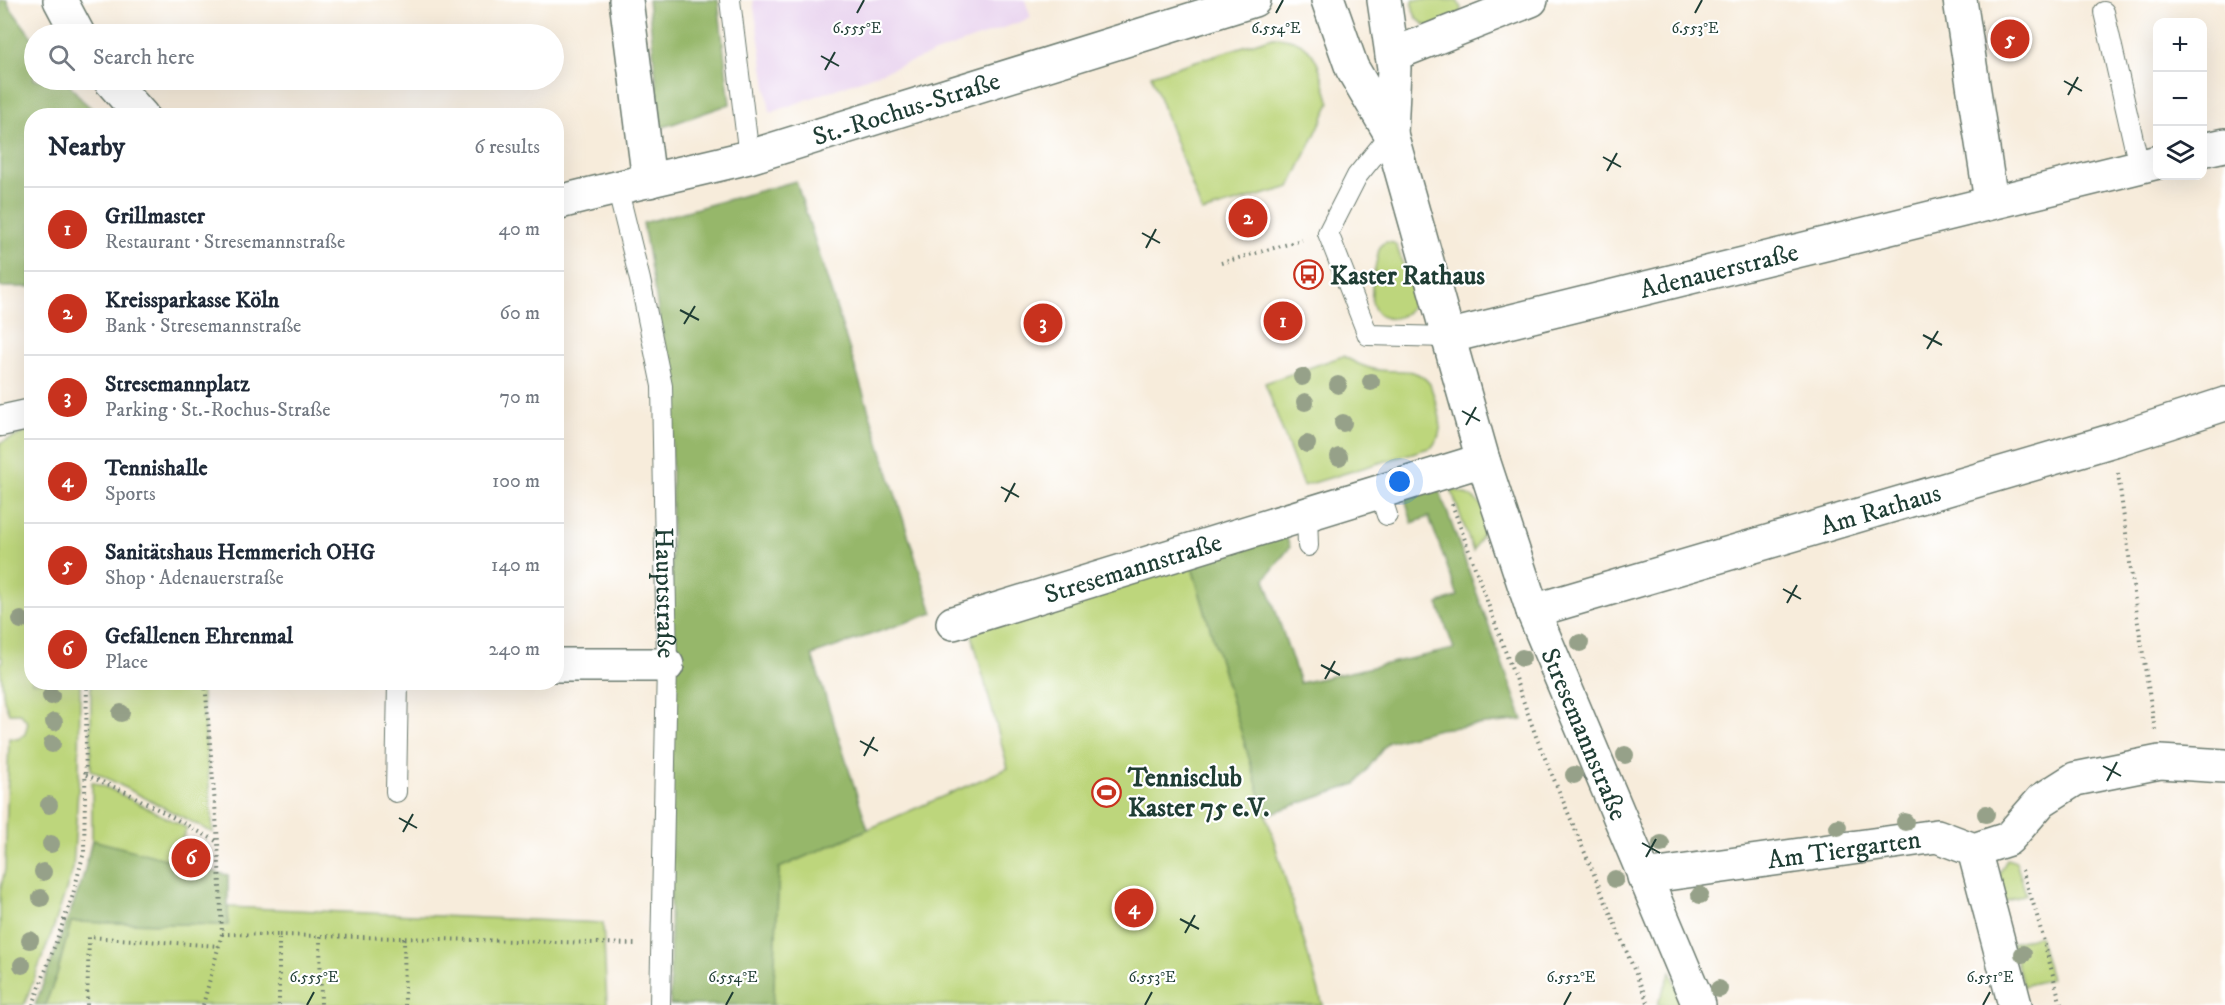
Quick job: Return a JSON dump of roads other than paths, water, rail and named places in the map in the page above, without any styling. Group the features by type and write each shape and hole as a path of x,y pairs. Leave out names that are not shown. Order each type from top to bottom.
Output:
{"street":[{"path":"60,0 73,24"},
{"path":"626,0 649,181"},
{"name":"St.-Rochus-Straße","path":"564,201 749,156 1254,0"},
{"name":"Stresemannstraße","path":"1328,0 1352,68 1391,135 1483,460 1533,611 1699,1005"},
{"name":"Stresemannstraße","path":"1384,0 1394,68 1391,135"},
{"path":"1392,55 1531,0"},
{"path":"1960,0 1991,201"},
{"path":"120,90 135,108"},
{"path":"2207,149 2225,145"},
{"name":"Adenauerstraße","path":"1447,337 2148,164"},
{"name":"Am Rathaus","path":"1533,611 2114,440 2225,404"},
{"path":"0,422 24,416"},
{"name":"Stresemannstraße","path":"953,623 1307,512 1383,503 1440,472 1483,460"},
{"path":"564,664 667,665"},
{"path":"2015,1005 1974,850 2008,839 2042,800 2075,779 2160,762 2225,766"},
{"name":"Am Tiergarten","path":"1644,877 1937,836 1974,850"}],"lane":[{"path":"730,0 749,156"},
{"path":"2104,12 2148,164"},
{"path":"1391,135 1357,176 1328,232 1368,335 1447,337"},
{"name":"Hauptstraße","path":"617,187 640,279 662,386 667,665 660,1005"},
{"path":"1307,512 1308,546"},
{"path":"396,792 398,690"}],"place":[{"name":"Sanitätshaus Hemmerich OHG","path":"2010,39"},
{"name":"Kreissparkasse Köln","path":"1248,218"},
{"name":"Kaster Rathaus","path":"1309,275"},
{"name":"Grillmaster","path":"1283,321"},
{"name":"Stresemannplatz","path":"1043,323"},
{"name":"Tennisclub Kaster 75 e.V.","path":"1107,792"},
{"name":"Gefallenen Ehrenmal","path":"191,858"},
{"name":"Tennishalle","path":"1134,908"}]}
